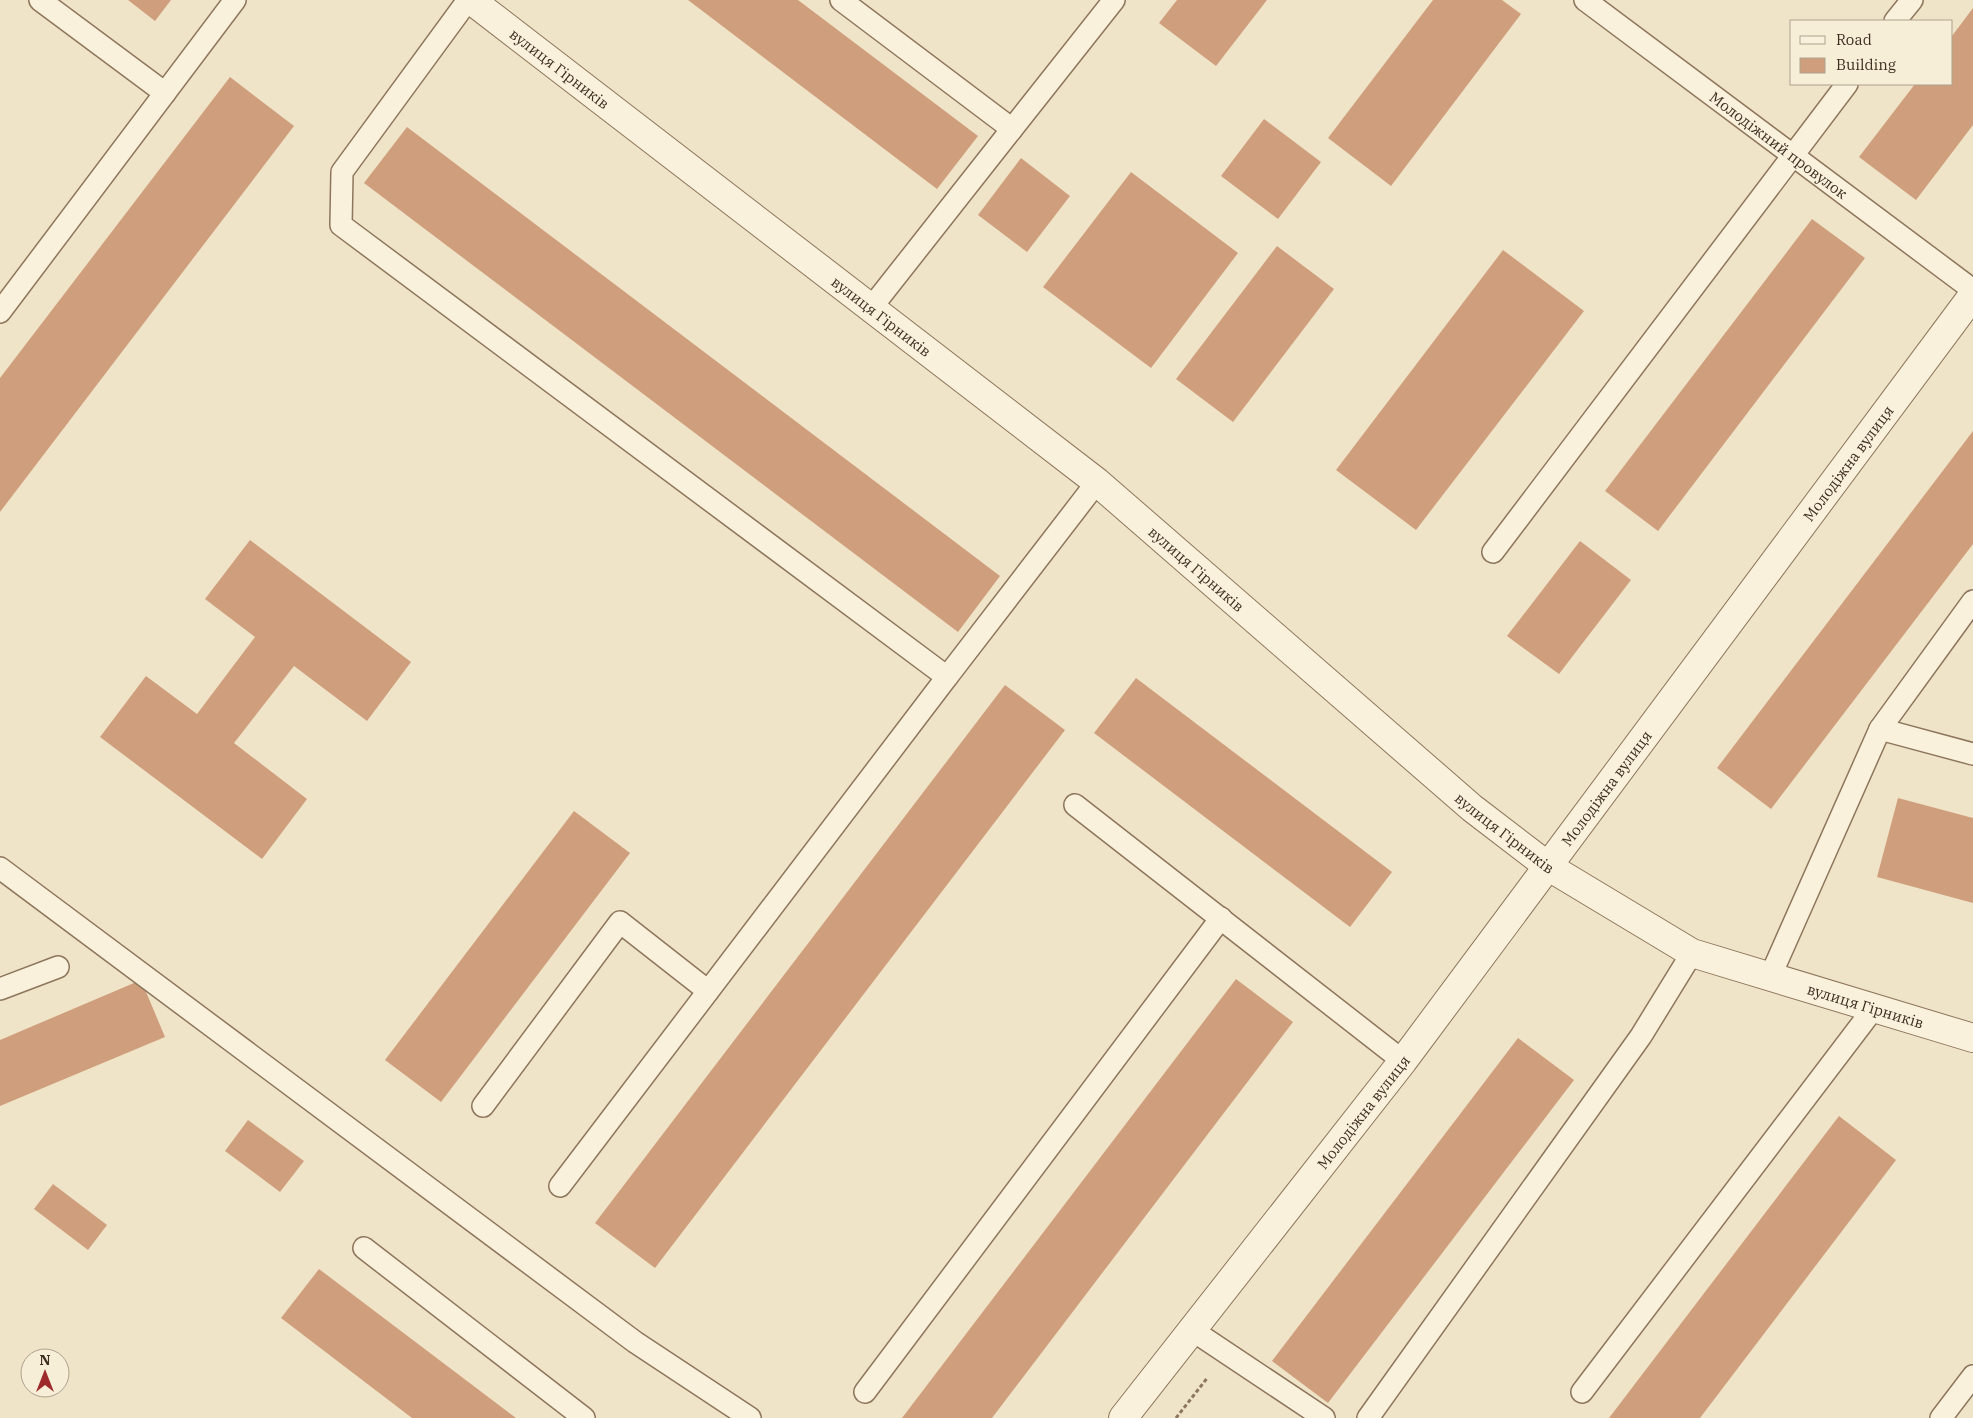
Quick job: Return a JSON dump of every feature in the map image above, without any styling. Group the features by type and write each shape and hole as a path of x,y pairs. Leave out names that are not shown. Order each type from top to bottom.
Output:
{"street":[{"name":"вулиця Гірників","path":"469,0 1096,482 1472,808 1549,867 1692,953 1973,1038"},
{"name":"Молодіжна вулиця","path":"1124,1418 1404,1061 1973,295"}],"lane":[{"path":"40,0 165,93"},
{"path":"0,312 236,0"},
{"path":"469,0 342,172 341,225 947,677"},
{"path":"841,0 1012,129"},
{"path":"871,308 1114,0"},
{"name":"Молодіжний провулок","path":"1585,0 1973,290"},
{"path":"1896,20 1912,0"},
{"path":"1493,552 1846,85"},
{"path":"560,1186 1096,482"},
{"path":"1770,977 1880,729 1973,601"},
{"path":"1880,729 1973,754"},
{"path":"1075,805 1404,1061"},
{"path":"0,868 635,1342 750,1418"},
{"path":"865,1392 1221,918"},
{"path":"483,1106 620,922 708,991"},
{"path":"1368,1418 1641,1036 1692,953"},
{"path":"0,989 58,967"},
{"path":"1582,1392 1874,1008"},
{"path":"364,1248 584,1418"},
{"path":"1192,1330 1324,1418"},
{"path":"1941,1418 1973,1376"}],"path":[{"path":"1176,1418 1227,1353"}],"building":[{"path":"128,0 171,0 155,21"},
{"path":"688,0 798,0 978,136 937,189"},
{"path":"1177,0 1267,0 1216,66 1159,23"},
{"path":"1433,0 1502,0 1521,14 1391,186 1328,138"},
{"path":"1973,8 1973,125 1916,200 1859,157 1914,85 1953,85 1953,35"},
{"path":"230,77 294,126 0,512 0,378"},
{"path":"1264,119 1321,162 1278,219 1221,176"},
{"path":"407,127 1000,576 958,632 364,183"},
{"path":"1021,158 1070,196 1027,252 978,215"},
{"path":"1131,172 1238,253 1151,368 1043,287"},
{"path":"1812,219 1865,258 1658,531 1605,491"},
{"path":"1277,246 1334,289 1233,422 1176,379"},
{"path":"1503,250 1584,311 1416,530 1336,470"},
{"path":"1973,431 1973,544 1771,809 1717,768"},
{"path":"250,540 411,662 367,721 294,666 234,743 307,799 262,859 100,737 146,676 197,714 255,637 205,599"},
{"path":"1580,541 1631,580 1559,674 1507,636"},
{"path":"1136,678 1392,872 1350,927 1094,733"},
{"path":"1005,685 1065,730 655,1268 595,1223"},
{"path":"1898,798 1973,818 1973,903 1877,877"},
{"path":"574,811 630,853 441,1102 385,1060"},
{"path":"1236,979 1293,1022 992,1418 902,1418"},
{"path":"141,980 165,1037 0,1106 0,1040"},
{"path":"1518,1038 1574,1080 1328,1403 1272,1361"},
{"path":"1839,1116 1896,1160 1700,1418 1609,1418"},
{"path":"248,1120 304,1161 280,1192 225,1151"},
{"path":"53,1184 107,1225 88,1250 34,1209"},
{"path":"319,1269 516,1418 412,1418 281,1318"}]}
